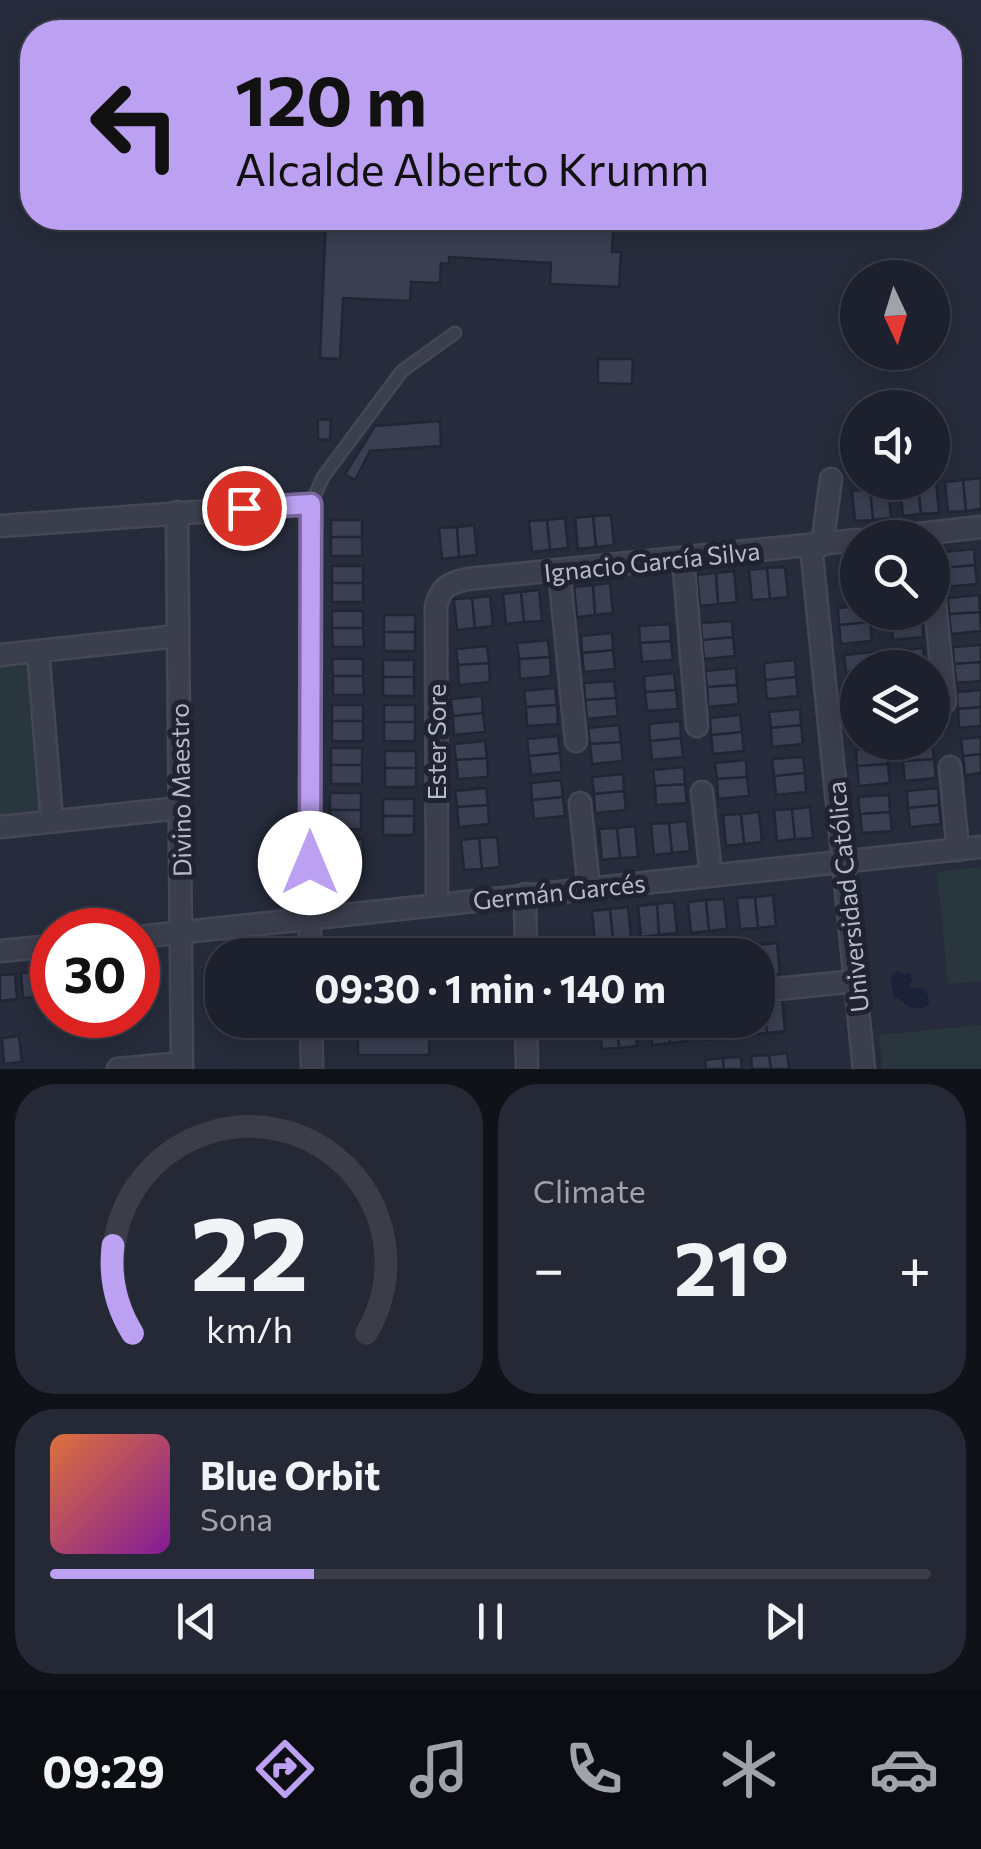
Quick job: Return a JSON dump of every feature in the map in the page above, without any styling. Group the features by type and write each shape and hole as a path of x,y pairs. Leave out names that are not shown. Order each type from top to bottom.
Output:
{"street":[{"name":"Universidad Católica","path":"830,479 817,545 864,1069"},
{"path":"0,526 311,504 310,938"},
{"name":"Divino Maestro","path":"177,512 182,1066"},
{"path":"950,531 981,526"},
{"name":"Ignacio García Silva","path":"448,584 840,542"},
{"path":"683,558 697,726"},
{"path":"559,570 576,741"},
{"name":"Ester Sore","path":"437,904 436,607 439,594 448,584"},
{"path":"0,656 178,636"},
{"path":"38,651 52,821"},
{"path":"950,767 958,850"},
{"path":"702,792 711,875"},
{"path":"580,803 589,888"},
{"path":"0,826 180,808"},
{"name":"Germán Garcés","path":"160,934 981,848"},
{"path":"526,894 526,938"},
{"path":"0,951 30,948"},
{"path":"775,989 856,981"},
{"path":"311,1038 312,1069"},
{"path":"526,1038 527,1069"},
{"path":"118,1069 182,1066"}],"lane":[{"path":"311,504 322,478 402,372 455,334"}],"shaded area":[{"path":"28,658 35,666 48,812 0,824 0,661"},
{"path":"981,867 981,981 948,984 937,872"},
{"path":"981,1025 981,1069 883,1069 879,1035"}],"water":[{"path":"898,971 909,973 913,980 911,988 922,988 930,1004 922,1009 908,1006 894,996 890,979"}],"building":[{"path":"325,230 613,230 612,252 621,252 619,287 550,284 551,263 449,257 449,264 441,263 440,283 411,282 410,301 343,298 340,359 320,358"},
{"path":"598,359 633,359 632,384 598,383"},
{"path":"318,419 331,420 330,440 318,439"},
{"path":"440,421 441,446 370,451 355,480 345,474 375,426"},
{"path":"981,478 981,509 966,511 963,480"},
{"path":"963,480 966,511 948,512 950,481"},
{"path":"853,500 871,500 873,520 855,520"},
{"path":"871,500 889,500 891,518 873,520"},
{"path":"901,500 920,500 921,514 903,516"},
{"path":"920,500 938,500 939,513 921,514"},
{"path":"611,515 614,545 596,547 593,516"},
{"path":"593,516 596,547 578,549 575,518"},
{"path":"565,518 568,548 550,550 547,520"},
{"path":"331,520 362,520 362,537 331,537"},
{"path":"547,520 550,550 532,552 529,521"},
{"path":"474,525 477,555 459,557 457,527"},
{"path":"457,527 459,557 442,559 439,528"},
{"path":"331,537 362,537 362,556 331,556"},
{"path":"974,549 975,565 950,567 950,551"},
{"path":"975,565 977,584 950,587 950,567"},
{"path":"332,566 363,566 363,583 332,583"},
{"path":"785,567 788,597 770,599 767,568"},
{"path":"767,568 770,599 752,600 749,570"},
{"path":"734,571 737,602 718,604 716,573"},
{"path":"716,573 718,604 700,606 697,575"},
{"path":"332,583 363,583 363,602 332,602"},
{"path":"610,583 613,613 595,615 593,585"},
{"path":"593,585 595,615 577,617 574,587"},
{"path":"539,590 542,621 524,622 521,592"},
{"path":"521,592 524,622 506,624 503,594"},
{"path":"979,595 980,612 950,614 950,598"},
{"path":"490,596 493,626 475,628 472,598"},
{"path":"472,598 475,628 457,630 454,599"},
{"path":"332,611 363,611 363,628 332,628"},
{"path":"980,612 981,631 951,634 950,614"},
{"path":"384,615 415,615 415,632 384,632"},
{"path":"732,621 733,637 702,640 701,623"},
{"path":"670,624 671,641 640,643 639,626"},
{"path":"839,625 840,630 871,630 872,641 841,644"},
{"path":"332,628 363,628 364,647 333,647"},
{"path":"892,630 923,630 923,637 893,640"},
{"path":"384,632 415,632 415,651 384,651"},
{"path":"612,633 613,650 582,653 581,636"},
{"path":"733,637 735,656 704,659 702,640"},
{"path":"548,640 550,657 519,659 517,643"},
{"path":"548,640 550,657 519,659 517,643"},
{"path":"671,641 673,660 642,662 640,643"},
{"path":"981,645 981,662 954,664 953,647"},
{"path":"487,646 489,663 458,665 456,649"},
{"path":"613,650 615,669 584,672 582,653"},
{"path":"550,657 551,676 520,679 519,659"},
{"path":"550,657 551,676 520,679 519,659"},
{"path":"332,659 363,659 363,676 333,676"},
{"path":"383,660 414,660 414,677 383,677"},
{"path":"795,660 796,677 765,680 764,663"},
{"path":"981,662 981,681 956,683 954,664"},
{"path":"489,663 490,682 459,685 458,665"},
{"path":"736,668 737,685 707,687 705,671"},
{"path":"674,673 676,690 645,692 644,676"},
{"path":"333,676 363,676 364,695 333,695"},
{"path":"383,677 414,677 414,696 383,696"},
{"path":"796,677 798,696 767,699 765,680"},
{"path":"614,681 616,698 585,700 584,683"},
{"path":"737,685 739,704 708,707 707,687"},
{"path":"555,688 557,705 526,707 524,691"},
{"path":"676,690 678,709 647,711 645,692"},
{"path":"981,690 981,707 958,709 956,692"},
{"path":"482,696 483,713 453,716 451,699"},
{"path":"616,698 618,716 587,719 585,700"},
{"path":"332,705 363,705 363,721 332,721"},
{"path":"384,705 415,705 415,722 384,722"},
{"path":"557,705 558,724 527,726 526,707"},
{"path":"981,707 981,726 959,728 958,709"},
{"path":"800,709 801,725 771,728 769,712"},
{"path":"483,713 485,732 454,735 453,716"},
{"path":"740,715 742,732 711,735 710,718"},
{"path":"332,721 363,721 363,741 332,741"},
{"path":"680,721 681,738 650,741 649,724"},
{"path":"384,722 415,722 415,741 384,741"},
{"path":"619,725 621,742 590,744 588,728"},
{"path":"801,725 803,744 772,747 771,728"},
{"path":"742,732 744,751 713,754 711,735"},
{"path":"558,736 560,753 529,756 527,739"},
{"path":"981,737 981,754 963,756 961,739"},
{"path":"681,738 683,757 652,760 650,741"},
{"path":"485,741 487,758 456,760 454,744"},
{"path":"621,742 623,761 592,764 590,744"},
{"path":"331,748 362,748 362,765 331,765"},
{"path":"385,751 416,751 416,768 385,768"},
{"path":"560,753 562,772 531,775 529,756"},
{"path":"981,754 981,773 965,775 963,756"},
{"path":"803,757 805,773 774,776 772,759"},
{"path":"487,758 488,777 458,779 456,760"},
{"path":"746,760 747,777 717,779 715,763"},
{"path":"857,760 888,760 888,764 857,766"},
{"path":"934,760 936,778 905,781 903,761"},
{"path":"888,764 890,783 859,786 857,766"},
{"path":"331,765 362,765 362,784 331,784"},
{"path":"684,767 685,784 655,786 653,770"},
{"path":"385,768 416,768 416,787 385,787"},
{"path":"805,773 806,792 776,795 774,776"},
{"path":"623,774 624,791 594,794 592,777"},
{"path":"747,777 749,796 718,799 717,779"},
{"path":"561,780 563,797 532,800 531,783"},
{"path":"685,784 687,803 656,805 655,786"},
{"path":"486,788 488,805 457,807 455,791"},
{"path":"938,788 939,805 908,808 907,791"},
{"path":"624,791 626,810 595,813 594,794"},
{"path":"330,793 361,793 361,810 330,810"},
{"path":"889,795 890,812 860,814 858,797"},
{"path":"563,797 565,816 534,819 532,800"},
{"path":"383,799 414,799 414,816 383,816"},
{"path":"488,805 489,824 459,827 457,807"},
{"path":"939,805 941,824 910,827 908,808"},
{"path":"810,807 813,838 795,839 792,809"},
{"path":"792,809 795,839 777,841 774,810"},
{"path":"330,810 361,810 361,829 330,829"},
{"path":"759,812 762,842 744,844 741,814"},
{"path":"890,812 892,831 862,833 860,814"},
{"path":"741,814 744,844 726,846 723,815"},
{"path":"383,816 414,816 414,835 383,835"},
{"path":"687,821 690,851 672,853 669,823"},
{"path":"669,823 672,853 654,855 651,824"},
{"path":"635,826 638,857 620,858 617,828"},
{"path":"617,828 620,858 602,860 599,829"},
{"path":"497,837 500,867 482,869 479,838"},
{"path":"479,838 482,869 464,870 461,840"},
{"path":"363,839 363,856 332,856 332,840"},
{"path":"332,856 363,856 363,875 332,875"},
{"path":"773,895 776,926 758,928 755,897"},
{"path":"755,897 758,928 740,929 737,898"},
{"path":"724,899 727,929 709,931 706,900"},
{"path":"706,900 709,931 691,933 688,902"},
{"path":"674,902 677,933 659,935 657,904"},
{"path":"657,904 659,935 641,937 638,906"},
{"path":"628,907 631,938 613,938 610,909"},
{"path":"610,909 613,938 595,938 592,911"},
{"path":"775,943 780,974 775,975"},
{"path":"30,972 30,997 23,998 21,973"},
{"path":"15,974 17,999 0,1001 0,975"},
{"path":"782,1000 785,1031 775,1032 775,1001"},
{"path":"19,1036 22,1062 4,1064 2,1038"},
{"path":"358,1038 430,1038 429,1055 358,1055"},
{"path":"601,1038 618,1038 619,1048 602,1049"},
{"path":"618,1038 636,1038 637,1046 619,1048"},
{"path":"651,1038 670,1038 670,1043 652,1045"},
{"path":"670,1038 688,1038 688,1041 670,1043"},
{"path":"787,1053 789,1069 771,1069 769,1055"},
{"path":"769,1055 771,1069 752,1069 751,1056"},
{"path":"741,1057 742,1069 724,1069 723,1058"},
{"path":"723,1058 724,1069 706,1069 705,1060"}],"route":[{"path":"244,508 311,504 310,863"}]}
